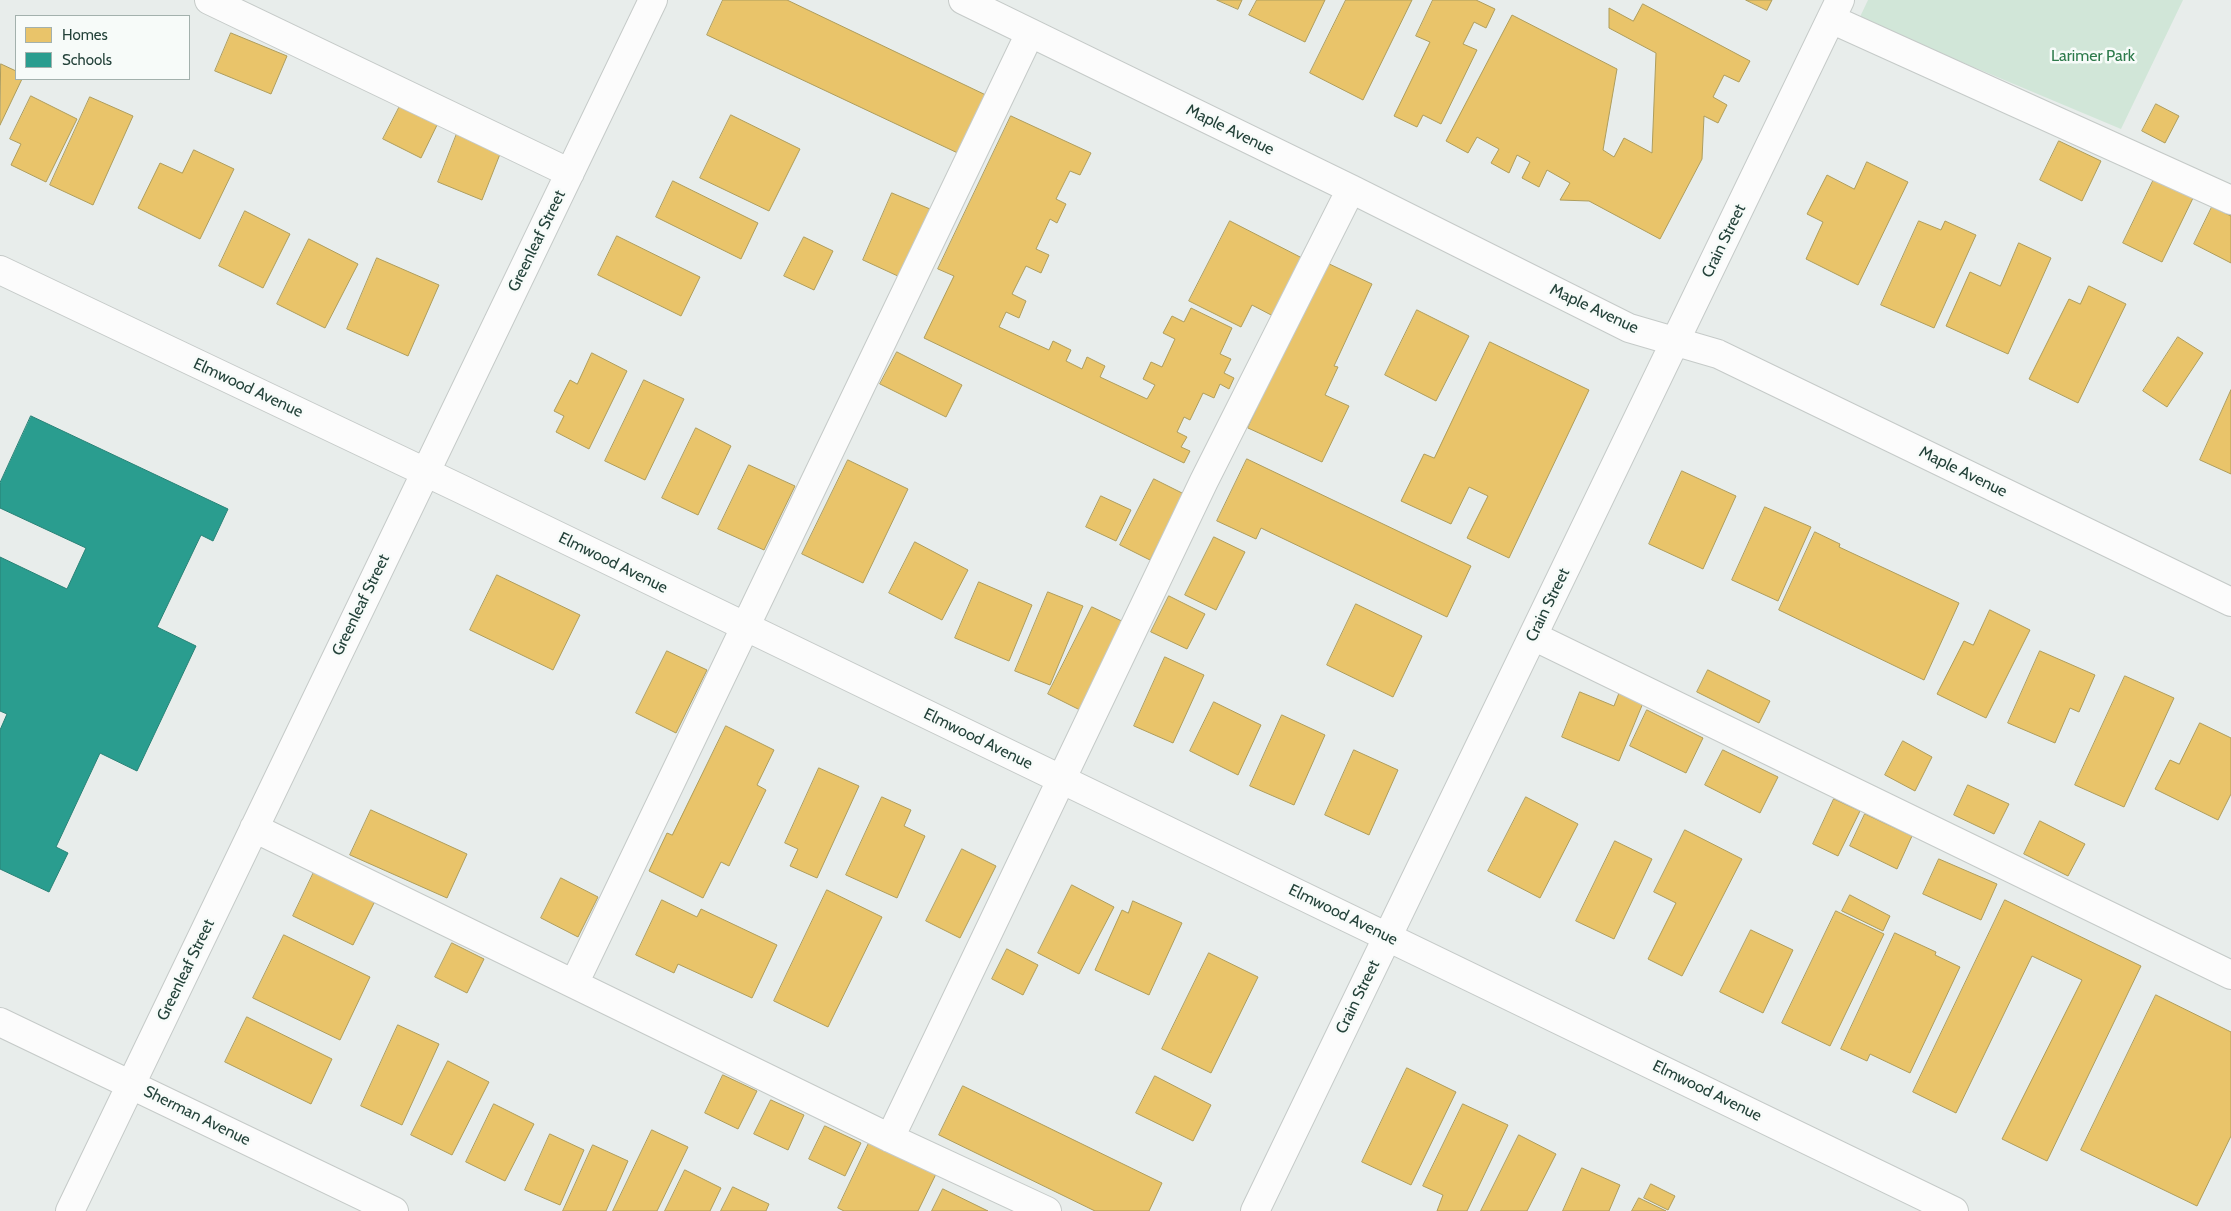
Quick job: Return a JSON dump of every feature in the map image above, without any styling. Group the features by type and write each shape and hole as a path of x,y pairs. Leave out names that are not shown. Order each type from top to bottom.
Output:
{"street":[{"path":"209,0 570,173"},
{"name":"Greenleaf Street","path":"70,1211 653,0"},
{"name":"Maple Avenue","path":"963,0 1351,188 1629,328 1718,354 2231,602"},
{"path":"1836,9 2231,200"},
{"name":"Crain Street","path":"1255,1211 1836,9"},
{"path":"574,984 1030,33"},
{"path":"890,1138 1204,481 1351,188"},
{"name":"Elmwood Avenue","path":"0,270 426,472 1954,1211"},
{"path":"1533,636 2231,975"},
{"path":"254,828 890,1138 1047,1211"},
{"name":"Sherman Avenue","path":"0,1022 394,1211"}],"green space":[{"name":"Larimer Park","path":"1868,0 2183,0 2121,129 1859,19"}],"building: Homes":[{"path":"723,0 787,0 990,97 962,155 707,35"},
{"path":"1217,0 1242,0 1238,9"},
{"path":"1257,0 1325,0 1305,42 1249,15"},
{"path":"1346,0 1412,0 1363,100 1310,73"},
{"path":"1433,0 1476,0 1495,9 1486,28 1474,22 1463,44 1477,50 1441,124 1423,115 1417,127 1394,116 1430,42 1416,36"},
{"path":"1746,0 1772,0 1767,10"},
{"path":"1643,4 1750,61 1739,82 1724,75 1713,97 1727,105 1718,123 1704,116 1702,159 1660,239 1589,201 1560,200 1570,183 1547,170 1539,187 1522,178 1530,162 1517,155 1509,173 1491,163 1499,149 1477,137 1468,153 1446,141 1512,15 1617,69 1603,150 1614,157 1624,138 1652,153 1656,53 1609,28 1609,8 1633,21"},
{"path":"231,33 287,56 271,94 215,71"},
{"path":"1,64 15,71 15,80 22,80 0,125"},
{"path":"31,96 77,119 46,182 11,165 21,144 10,139"},
{"path":"90,97 133,116 93,205 50,185"},
{"path":"401,104 438,123 421,158 383,139"},
{"path":"2156,104 2179,116 2165,143 2142,131"},
{"path":"731,115 800,149 769,211 700,178"},
{"path":"1011,116 1091,153 1080,175 1070,171 1056,199 1066,204 1057,223 1050,219 1036,249 1049,255 1041,273 1026,266 1012,294 1026,301 1019,318 1006,312 999,327 1049,350 1053,341 1071,350 1066,361 1082,369 1087,357 1105,366 1100,377 1147,399 1155,385 1143,379 1151,362 1162,367 1175,339 1163,333 1172,316 1184,322 1191,308 1232,328 1220,354 1231,359 1224,373 1234,378 1229,389 1220,384 1214,398 1203,393 1190,420 1184,417 1177,432 1187,437 1181,447 1190,451 1184,463 924,338 954,276 938,269"},
{"path":"458,131 502,149 482,200 438,182"},
{"path":"2059,141 2101,161 2082,201 2040,180"},
{"path":"194,150 234,169 200,239 138,208 160,163 182,173"},
{"path":"1867,162 1908,182 1858,285 1806,259 1823,222 1807,214 1827,175 1854,189"},
{"path":"2155,177 2194,196 2162,262 2123,243"},
{"path":"673,181 758,223 741,259 656,217"},
{"path":"892,193 930,209 900,277 863,260"},
{"path":"2212,207 2231,216 2231,263 2194,244"},
{"path":"245,211 290,234 263,288 219,266"},
{"path":"1230,221 1304,259 1275,317 1252,305 1241,327 1189,301"},
{"path":"1919,221 1941,230 1945,221 1976,235 1934,328 1881,305"},
{"path":"617,236 700,277 681,316 598,275"},
{"path":"804,237 833,251 814,290 784,276"},
{"path":"309,239 358,264 325,328 277,304"},
{"path":"2019,243 2051,258 2008,354 1946,326 1970,272 2000,286"},
{"path":"377,258 439,285 408,356 347,329"},
{"path":"1325,262 1372,284 1334,366 1338,367 1325,395 1349,406 1322,462 1248,428"},
{"path":"2089,286 2126,304 2078,403 2029,379 2069,299 2080,304"},
{"path":"1417,310 1469,336 1436,401 1385,375"},
{"path":"2178,337 2203,353 2167,407 2143,391"},
{"path":"1490,342 1589,390 1509,558 1467,538 1488,496 1469,487 1451,524 1401,501 1424,454 1434,458"},
{"path":"897,352 962,385 946,417 880,384"},
{"path":"592,353 627,371 589,449 556,432 564,416 554,411 570,380 577,384"},
{"path":"644,380 684,399 645,480 605,461"},
{"path":"2231,390 2231,474 2200,460"},
{"path":"696,428 731,446 698,515 662,498"},
{"path":"1247,459 1471,566 1447,617 1261,528 1256,539 1217,521"},
{"path":"848,460 908,489 863,583 802,554"},
{"path":"749,465 795,486 764,550 718,529"},
{"path":"1682,471 1736,496 1703,569 1649,544"},
{"path":"1154,479 1184,494 1150,560 1120,545"},
{"path":"1101,496 1131,510 1116,541 1086,527"},
{"path":"1765,507 1811,527 1778,601 1732,580"},
{"path":"1815,532 1840,544 1839,547 1959,603 1924,680 1779,610"},
{"path":"1214,537 1245,552 1216,610 1185,595"},
{"path":"915,542 968,570 942,620 889,593"},
{"path":"497,575 580,615 553,670 470,630"},
{"path":"979,582 1032,605 1009,661 955,638"},
{"path":"1048,592 1083,606 1050,685 1015,671"},
{"path":"1169,596 1205,614 1187,649 1151,632"},
{"path":"1356,604 1422,636 1393,697 1327,665"},
{"path":"1092,607 1126,623 1082,711 1048,694"},
{"path":"1990,610 2030,630 1986,718 1937,694 1964,641 1973,645"},
{"path":"667,651 707,670 676,733 636,713"},
{"path":"2040,651 2095,675 2079,712 2070,708 2055,743 2008,723"},
{"path":"1165,657 1204,675 1173,743 1134,726"},
{"path":"1708,670 1770,701 1759,723 1697,692"},
{"path":"2125,676 2174,698 2124,807 2075,785"},
{"path":"1580,692 1614,706 1619,693 1643,703 1619,761 1562,737"},
{"path":"1214,702 1261,725 1238,775 1190,751"},
{"path":"1647,710 1703,738 1686,773 1630,746"},
{"path":"1282,715 1325,735 1294,805 1250,786"},
{"path":"2200,723 2231,738 2231,794 2218,820 2155,789 2170,760 2179,764"},
{"path":"726,726 774,750 757,785 766,790 729,866 721,862 703,898 649,871 667,833 672,835"},
{"path":"1903,741 1932,757 1915,791 1885,775"},
{"path":"1354,750 1398,770 1369,835 1325,815"},
{"path":"1723,750 1778,777 1760,813 1705,785"},
{"path":"819,768 859,786 817,878 790,866 798,849 785,843"},
{"path":"1968,785 2009,804 1994,834 1954,815"},
{"path":"882,797 911,810 904,826 925,836 897,898 846,875"},
{"path":"1526,797 1578,824 1540,898 1488,871"},
{"path":"1834,799 1860,811 1838,856 1813,844"},
{"path":"371,810 467,854 447,898 350,855"},
{"path":"1865,814 1912,836 1897,869 1850,846"},
{"path":"2040,821 2085,844 2068,876 2024,854"},
{"path":"1685,830 1742,859 1682,976 1648,959 1676,903 1654,892"},
{"path":"1615,841 1652,859 1614,939 1576,921"},
{"path":"962,849 996,866 960,938 926,921"},
{"path":"1939,859 1997,884 1981,920 1923,894"},
{"path":"314,872 375,901 353,945 293,916"},
{"path":"561,878 598,897 578,937 541,918"},
{"path":"1072,885 1114,907 1079,974 1038,953"},
{"path":"827,890 882,917 828,1027 774,1001"},
{"path":"1850,895 1890,916 1883,931 1842,911"},
{"path":"662,900 697,917 701,909 777,945 752,998 678,964 674,973 636,955"},
{"path":"2005,900 2141,966 2047,1161 2002,1139 2082,980 2032,956 1956,1113 1913,1092"},
{"path":"1133,901 1182,923 1149,995 1095,970 1122,910 1128,913"},
{"path":"1836,911 1884,934 1830,1046 1782,1023"},
{"path":"1751,930 1793,950 1763,1013 1720,992"},
{"path":"1895,933 1936,952 1935,955 1960,967 1910,1073 1870,1054 1867,1061 1841,1049"},
{"path":"284,935 370,977 340,1040 253,998"},
{"path":"452,943 484,959 467,993 435,977"},
{"path":"1007,949 1038,965 1023,995 992,979"},
{"path":"1209,953 1258,977 1211,1073 1162,1049"},
{"path":"2156,995 2231,1032 2231,1136 2197,1206 2081,1150"},
{"path":"247,1017 332,1059 311,1104 225,1062"},
{"path":"398,1025 439,1044 402,1125 361,1106"},
{"path":"448,1061 489,1082 452,1155 411,1135"},
{"path":"1407,1068 1456,1092 1411,1185 1362,1162"},
{"path":"723,1075 757,1091 738,1129 705,1113"},
{"path":"1155,1076 1211,1105 1193,1141 1136,1113"},
{"path":"963,1086 1162,1183 1149,1211 1095,1211 939,1135"},
{"path":"771,1100 804,1115 788,1150 754,1134"},
{"path":"494,1104 534,1124 505,1181 466,1162"},
{"path":"1463,1104 1508,1125 1467,1211 1437,1211 1443,1195 1423,1186"},
{"path":"825,1126 861,1143 845,1176 809,1159"},
{"path":"652,1130 688,1147 657,1211 613,1211"},
{"path":"550,1134 584,1150 560,1205 525,1190"},
{"path":"1519,1135 1556,1154 1527,1211 1481,1211"},
{"path":"869,1143 936,1174 918,1211 844,1211 838,1208"},
{"path":"593,1145 628,1161 606,1211 563,1211"},
{"path":"1582,1168 1620,1185 1609,1211 1563,1211"},
{"path":"685,1170 721,1188 710,1211 665,1211"},
{"path":"1651,1184 1675,1196 1668,1210 1644,1198"},
{"path":"733,1187 769,1204 766,1211 721,1211"},
{"path":"943,1189 988,1211 932,1211"},
{"path":"1639,1198 1666,1211 1632,1211"}],"building: Schools":[{"path":"31,416 228,509 213,541 201,535 157,627 196,646 137,771 100,753 56,847 68,853 49,892 0,869 0,730 7,714 0,711 0,557 67,589 86,548 0,508 0,483"}]}
